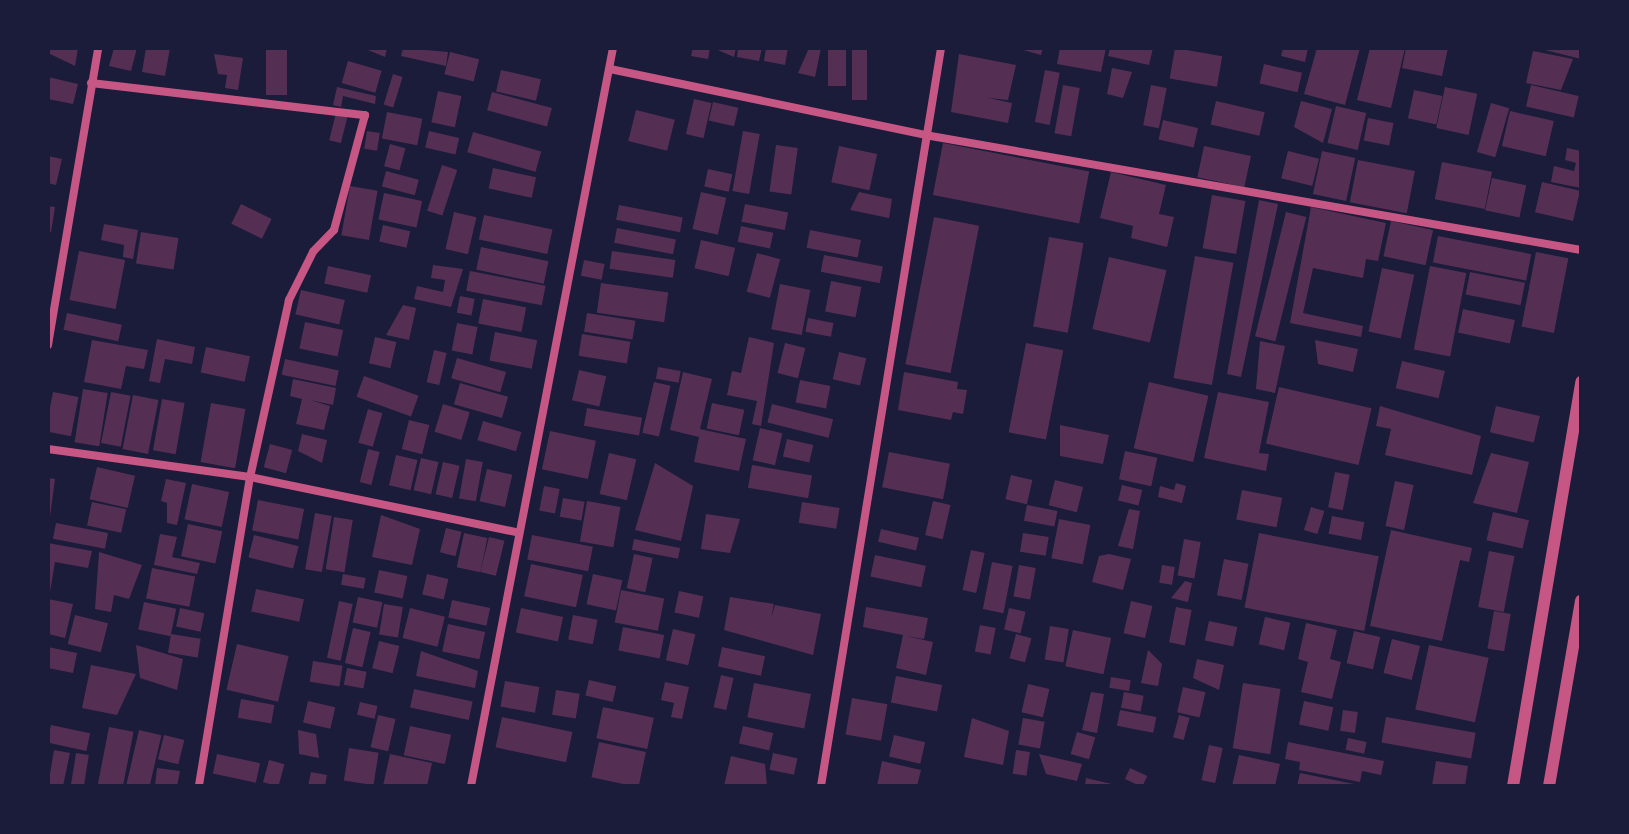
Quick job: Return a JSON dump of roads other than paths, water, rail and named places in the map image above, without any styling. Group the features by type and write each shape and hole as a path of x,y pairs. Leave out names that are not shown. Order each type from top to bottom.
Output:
{"street":[{"path":"48,345 98,48"},
{"path":"471,786 516,532 613,48"},
{"path":"821,786 941,48"},
{"path":"610,69 925,135 1581,250"},
{"path":"91,83 365,115 334,230 313,252 289,300 250,477 199,786"},
{"path":"1513,786 1581,382"},
{"path":"48,449 250,477 516,532"},
{"path":"1549,786 1581,601"}]}
